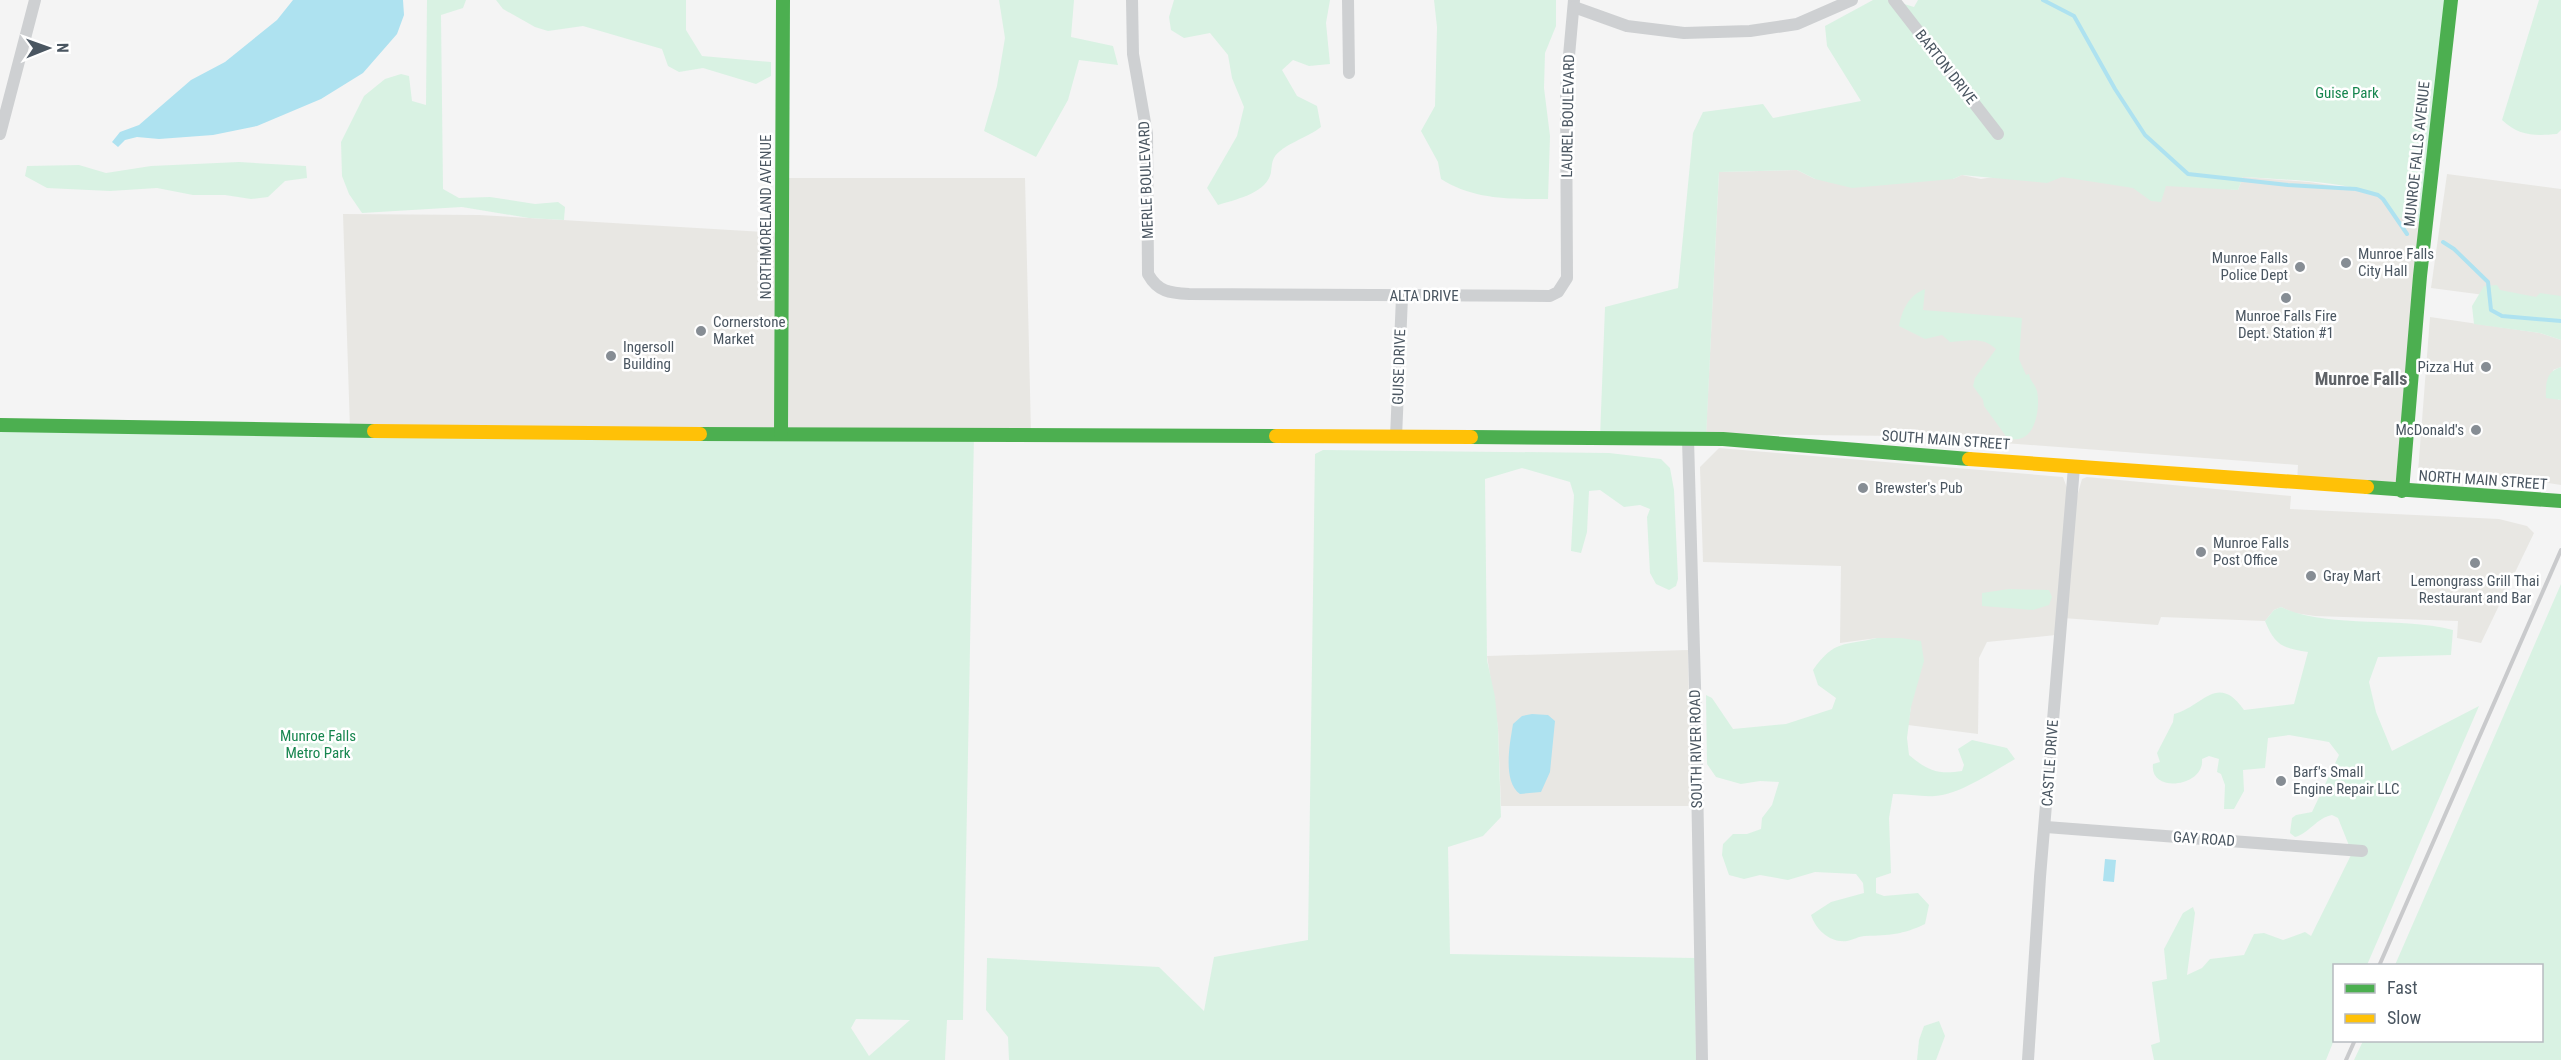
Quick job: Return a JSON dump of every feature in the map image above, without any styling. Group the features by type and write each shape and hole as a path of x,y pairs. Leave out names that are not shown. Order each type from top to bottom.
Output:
{"main road":[{"name":"NORTHMORELAND AVENUE","path":"781,434 783,0"},
{"name":"MUNROE FALLS AVENUE","path":"2402,491 2420,276 2451,0"},
{"name":"SOUTH MAIN STREET","path":"0,425 781,434 991,433 1723,439 2402,491"},
{"name":"NORTH MAIN STREET","path":"2402,491 2561,501"}],"street":[{"path":"0,134 35,0"},
{"name":"MERLE BOULEVARD","path":"1132,0 1133,54 1147,134 1149,274 1159,289 1168,292 1227,295"},
{"path":"1348,0 1349,73"},
{"path":"1574,4 1627,26 1684,33 1750,31 1797,24 1852,0"},
{"name":"BARTON DRIVE","path":"1894,0 1998,134"},
{"name":"LAUREL BOULEVARD","path":"1567,232 1566,89 1574,4"},
{"name":"ALTA DRIVE","path":"1227,295 1550,296 1558,292 1567,278 1567,232"},
{"name":"GUISE DRIVE","path":"1396,437 1402,297"},
{"name":"SOUTH RIVER ROAD","path":"1688,439 1702,1060"},
{"name":"CASTLE DRIVE","path":"2028,1060 2040,877 2046,827 2074,467"},
{"name":"GAY ROAD","path":"2046,827 2362,851"}],"shaded area":[{"path":"2050,168 2238,190 2243,177 2309,182 2356,189 2385,198 2399,216 2423,223 2402,491 2297,483 2298,465 1977,441 1975,435 1902,431 1902,436 1706,434 1719,172 1797,170 1815,179 1953,179 1962,175 1981,179"},
{"path":"2447,174 2561,189 2561,305 2431,288"},
{"path":"783,178 1025,178 1031,434 350,429 343,214 479,215 783,233"},
{"path":"2430,317 2540,333 2561,340 2561,367 2553,370 2558,400 2561,400 2561,485 2495,475 2418,472"},
{"path":"1719,448 2063,477 2067,488 2056,635 1987,642 1979,658 1978,734 1908,725 1911,707 1901,638 1877,638 1840,643 1841,566 1703,562 1700,467"},
{"path":"2087,477 2291,496 2290,509 2499,519 2527,526 2534,533 2481,643 2457,638 2458,621 2315,616 2294,613 2281,607 2274,610 2265,621 2161,617 2158,625 2063,618 2076,500 2082,479"},
{"path":"1688,650 1691,806 1501,806 1498,728 1487,656"}],"green space":[{"path":"427,0 466,0 463,8 441,15 443,189 459,198 490,197 535,204 558,202 565,207 564,220 529,218 462,207 362,213 349,194 342,176 341,142 364,96 385,79 401,74 409,76 412,101 426,105"},
{"path":"496,0 686,0 686,30 702,56 771,62 771,76 756,84 703,68 679,72 668,66 662,49 583,26 548,31 535,27 503,9"},
{"path":"999,0 1074,0 1071,37 1113,46 1118,65 1079,60 1068,100 1036,157 984,131 997,86 1005,38"},
{"path":"1174,0 1330,0 1326,23 1330,64 1309,66 1293,60 1282,70 1297,96 1317,106 1321,127 1278,153 1273,160 1270,176 1255,192 1218,205 1207,188 1237,136 1244,107 1232,78 1228,55 1210,33 1184,38 1171,30 1169,17"},
{"path":"1434,0 1556,0 1556,26 1545,53 1544,88 1550,136 1548,199 1480,195 1441,179 1438,162 1421,131 1435,106 1437,27"},
{"name":"Guise Park","path":"1873,0 1891,0 1914,7 1918,0 2446,0 2426,223 2399,217 2384,198 2377,194 2328,183 2294,180 2243,177 2238,190 2166,186 2161,202 2151,201 2133,188 2062,177 2047,183 1962,175 1953,179 1852,188 1815,179 1797,170 1719,172 1706,439 1600,438 1605,307 1678,288 1693,133 1703,112 1763,104 1773,118 1861,101 1827,46 1825,26"},
{"path":"2539,0 2561,0 2561,130 2557,134 2527,134 2502,120"},
{"path":"239,162 306,166 307,178 285,181 268,197 251,199 225,195 193,195 157,188 110,191 47,188 25,176 27,166 79,165 106,173 151,166"},
{"path":"2497,285 2500,290 2536,297 2540,293 2561,296 2561,340 2540,333 2474,324 2472,306 2484,286"},
{"path":"1925,289 1923,310 2022,318 2019,359 2026,375 2029,374 2038,397 2036,418 2027,435 2019,439 2008,439 1984,406 1983,400 1973,386 1975,378 1996,349 1980,341 1950,342 1942,335 1925,339 1899,326 1907,304"},
{"path":"2561,367 2561,400 2546,398 2549,375"},
{"name":"Munroe Falls Metro Park","path":"0,425 974,434 963,1020 947,1020 945,1060 0,1060","holes":["856,1019 910,1020 869,1056 851,1028"]},
{"path":"1323,450 1609,453 1661,459 1670,468 1674,490 1678,579 1676,586 1669,590 1656,584 1650,573 1647,517 1650,509 1640,505 1624,507 1600,490 1589,491 1587,532 1581,553 1571,551 1574,495 1570,482 1522,468 1485,479 1487,660 1495,697 1498,728 1501,817 1483,836 1448,847 1450,954 1695,958 1696,1060 1009,1060 1008,1037 986,1010 987,958 1159,967 1204,1011 1214,957 1308,940 1315,454"},
{"path":"2561,584 2561,1060 2354,1060 2363,1042 2543,1042 2543,964 2395,964"},
{"path":"2009,589 2049,590 2052,597 2049,605 2033,610 1982,606 1982,593"},
{"path":"2281,607 2299,614 2320,618 2411,624 2453,630 2451,655 2378,657 2369,682 2376,712 2392,751 2479,706 2367,964 2333,964 2333,1042 2326,1060 2154,1060 2151,1045 2160,1042 2152,982 2167,979 2164,949 2183,913 2193,907 2195,913 2187,975 2202,968 2210,959 2244,955 2254,934 2264,933 2283,940 2305,932 2311,936 2352,853 2338,818 2332,815 2322,819 2300,835 2295,837 2290,833 2292,818 2312,812 2339,755 2329,742 2289,735 2268,738 2265,768 2243,770 2244,791 2234,809 2224,809 2225,785 2221,774 2217,772 2219,759 2209,756 2202,759 2201,768 2187,781 2168,783 2159,780 2154,774 2153,764 2160,762 2157,753 2173,722 2174,714 2210,695 2226,694 2244,710 2294,704 2308,652 2286,647 2276,641 2265,621 2274,610"},
{"path":"1877,638 1921,641 1924,661 1911,707 1907,738 1909,755 1921,764 1939,772 1962,771 1964,765 1958,749 1972,740 2007,748 2015,759 1976,782 1944,795 1893,794 1889,818 1891,873 1876,878 1876,893 1884,896 1918,893 1929,905 1925,924 1896,934 1863,936 1841,941 1824,934 1816,926 1811,915 1831,902 1864,893 1863,883 1856,874 1815,872 1788,880 1760,875 1744,879 1729,875 1722,855 1723,844 1733,834 1747,834 1761,829 1762,818 1772,805 1779,782 1760,781 1741,784 1716,777 1707,764 1706,695 1712,698 1733,729 1786,724 1832,709 1836,698 1818,685 1813,670 1834,648"},
{"path":"1939,1021 1945,1036 1936,1060 1917,1060 1919,1040 1924,1026"}],"water":[{"path":"293,0 403,0 404,15 397,34 363,73 321,99 257,126 213,135 159,139 137,137 125,140 118,147 112,142 120,132 139,125 191,80 225,62 277,20"},
{"path":"1548,715 1555,721 1550,772 1541,792 1520,794 1514,788 1509,771 1510,741 1513,724 1522,716"},
{"path":"2105,859 2116,860 2114,882 2103,881"}],"waterway":[{"path":"2043,0 2074,16 2115,89 2145,135 2188,174 2288,185 2356,189 2378,195 2407,234"},
{"path":"2443,242 2454,249 2488,282 2491,310 2502,316 2561,321"}],"railway":[{"path":"2380,964 2561,550"},
{"path":"2346,1060 2354,1042"}],"traffic: fast":[{"path":"781,434 783,0"},
{"path":"2402,491 2420,276 2451,0"},
{"path":"0,425 374,431"},
{"path":"700,434 1276,436"},
{"path":"1471,437 1723,439 1969,459"},
{"path":"2367,487 2561,501"}],"traffic: slow":[{"path":"374,431 700,434"},
{"path":"1276,436 1471,437"},
{"path":"1969,459 2367,487"}],"place":[{"name":"Munroe Falls City Hall","path":"2346,263"},
{"name":"Munroe Falls Police Dept","path":"2300,267"},
{"name":"Munroe Falls Fire Dept. Station #1","path":"2286,298"},
{"name":"Cornerstone Market","path":"701,331"},
{"name":"Ingersoll Building","path":"611,356"},
{"name":"Pizza Hut","path":"2486,367"},
{"name":"McDonald's","path":"2476,430"},
{"name":"Brewster's Pub","path":"1863,488"},
{"name":"Munroe Falls Post Office","path":"2201,552"},
{"name":"Lemongrass Grill Thai Restaurant and Bar","path":"2475,563"},
{"name":"Gray Mart","path":"2311,576"},
{"name":"Barf's Small Engine Repair LLC","path":"2281,781"}],"district":[{"name":"Munroe Falls","path":"2361,378"}]}
